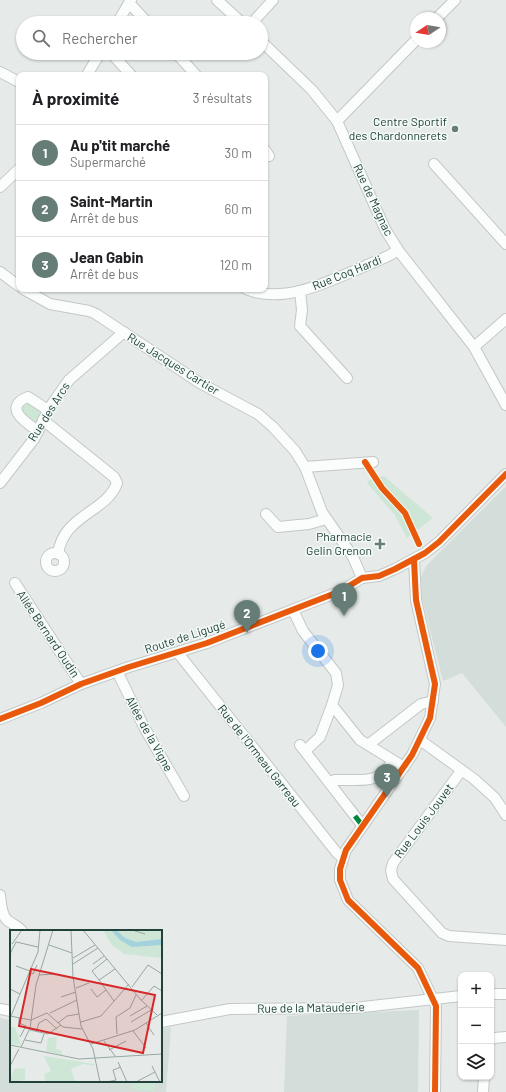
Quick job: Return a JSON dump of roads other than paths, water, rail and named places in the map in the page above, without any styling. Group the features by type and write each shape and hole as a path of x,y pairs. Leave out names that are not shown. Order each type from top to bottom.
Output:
{"street":[{"path":"217,0 234,16"},
{"path":"258,16 273,0"},
{"path":"444,12 455,0"},
{"path":"121,16 130,2 142,16"},
{"path":"337,121 410,46"},
{"name":"Rue de Magnac","path":"268,48 312,90 337,121 385,229 398,250 474,347 506,405"},
{"path":"89,72 96,60"},
{"path":"117,60 128,72"},
{"path":"182,60 193,72"},
{"path":"0,72 16,80"},
{"path":"434,164 506,244"},
{"path":"0,187 16,172"},
{"name":"Rue Coq Hardi","path":"259,292 267,294 300,291 326,283 398,250"},
{"path":"0,272 16,284"},
{"path":"300,291 302,310 300,326 347,378"},
{"name":"Rue Jacques Cartier","path":"28,292 50,304 89,311 124,332 200,383 264,419 283,436 305,467 326,519 353,557 362,578"},
{"path":"474,347 506,319"},
{"name":"Rue des Arcs","path":"0,483 38,431 48,410 72,377 124,332"},
{"path":"38,431 19,416 16,412 17,405 21,400 28,397 48,410"},
{"path":"43,420 114,477 117,484 98,505 72,526 61,540 58,554"},
{"path":"305,467 373,462"},
{"name":"Route de Ligugé","path":"0,719 41,703 81,684 117,671 178,653 341,591 362,578 379,576 414,560 439,542 506,474"},
{"path":"266,514 278,527 309,524 326,519"},
{"path":"414,560 416,600 434,673 435,684 430,718 420,740 404,767 362,825 342,857 340,880 348,900 418,968 434,1001 436,1006 435,1092"},
{"name":"Allée Bernard Oudin","path":"14,583 81,684"},
{"path":"293,610 303,631 336,673 338,679 332,705 320,737 303,748 362,825"},
{"name":"Rue de l'Ormeau Garreau","path":"178,653 342,857"},
{"name":"Allée de la Vigne","path":"117,671 144,727 184,796"},
{"path":"368,745 421,704 433,701"},
{"path":"332,705 360,740 404,767"},
{"path":"420,740 474,779 495,798 506,815"},
{"path":"330,782 336,780 376,779 393,761"},
{"name":"Rue Louis Jouvet","path":"461,771 393,863 391,870 393,878 442,933 449,936 506,940"},
{"path":"0,895 2,912 6,919 18,926 21,930"},
{"path":"494,994 506,994"},
{"name":"Rue de la Matauderie","path":"162,1022 230,1009 354,1008 434,1001 458,997"},
{"path":"0,1009 10,1011"},
{"path":"494,1038 506,1036"},
{"path":"483,1092 484,1080"}],"place":[{"name":"Centre Sportif des Chardonnerets","path":"455,129"},
{"name":"Pharmacie Gelin Grenon","path":"380,544"},
{"name":"Au p'tit marché","path":"344,616"},
{"name":"Saint-Martin","path":"247,633"},
{"name":"Jean Gabin","path":"387,797"}]}
